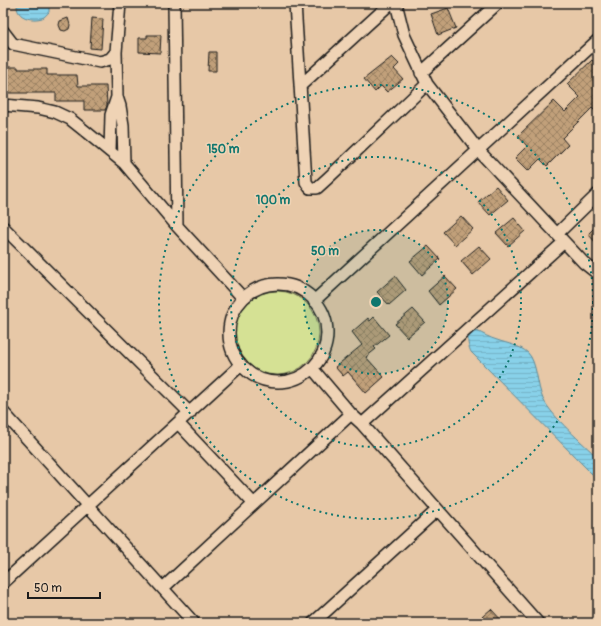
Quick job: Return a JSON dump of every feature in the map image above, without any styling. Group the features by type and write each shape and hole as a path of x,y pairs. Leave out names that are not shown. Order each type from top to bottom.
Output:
{"street":[{"path":"119,3 116,52 117,97 123,124 124,163"},
{"path":"174,3 178,226"},
{"path":"295,3 306,182 310,188 317,188 427,84"},
{"path":"300,86 391,3"},
{"path":"396,3 404,35 427,84 479,150 560,238 584,263 598,274"},
{"path":"421,73 498,3"},
{"path":"3,32 14,44 100,62 110,59 116,52"},
{"path":"314,300 598,40"},
{"path":"110,151 111,115 117,97"},
{"path":"3,105 38,108 55,112 70,119 110,151 124,163 243,298"},
{"path":"362,424 560,238 598,194"},
{"path":"3,227 190,413"},
{"path":"282,284 299,289 314,300 323,313 326,321 327,338 322,354 312,368 298,378 273,382 249,373 241,365 233,353 230,345 229,328 234,312 243,298 262,287 282,284"},
{"path":"3,583 241,365"},
{"path":"312,368 351,414 362,424 538,623"},
{"path":"3,412 194,623"},
{"path":"163,588 351,414"},
{"path":"178,424 254,504"},
{"path":"313,623 437,510"}],"green space":[{"path":"277,291 293,294 307,303 316,317 319,333 316,349 307,363 293,372 277,375 261,372 247,363 238,349 235,333 238,317 247,303 261,294"}],"water":[{"path":"28,3 48,3 49,12 42,18 26,18 22,16 17,6"},
{"path":"477,331 492,338 517,346 528,353 535,368 543,399 561,422 598,458 598,480 471,352 468,339 470,334"}],"building":[{"path":"448,8 456,28 438,35 431,14"},
{"path":"68,18 70,25 69,29 65,31 61,30 59,25 60,21"},
{"path":"92,18 103,19 101,49 90,48"},
{"path":"147,35 161,35 160,53 139,52 139,38 147,38"},
{"path":"209,52 216,52 216,71 208,71"},
{"path":"392,57 399,64 394,69 403,79 387,92 381,86 375,92 364,79"},
{"path":"592,60 598,66 598,114 592,108 562,138 568,145 547,166 540,159 528,171 515,158 527,146 518,136 554,101 565,112 580,97 567,84"},
{"path":"3,67 18,67 18,69 47,69 47,75 77,75 78,86 106,86 107,106 105,110 84,110 84,101 56,101 56,93 3,93"},
{"path":"496,186 508,200 490,215 478,202"},
{"path":"461,216 473,229 455,245 443,232"},
{"path":"514,218 525,231 508,246 496,233"},
{"path":"598,224 598,245 588,234"},
{"path":"428,246 440,259 422,275 410,261"},
{"path":"479,246 491,259 473,275 461,261"},
{"path":"395,276 406,290 389,305 377,292"},
{"path":"445,276 457,289 439,305 428,291"},
{"path":"413,309 425,322 407,337 395,324"},
{"path":"374,317 389,335 374,347 376,349 366,357 384,377 366,393 348,372 343,376 335,367 362,345 352,332 368,318 370,321"},
{"path":"491,609 504,623 475,623"}]}
